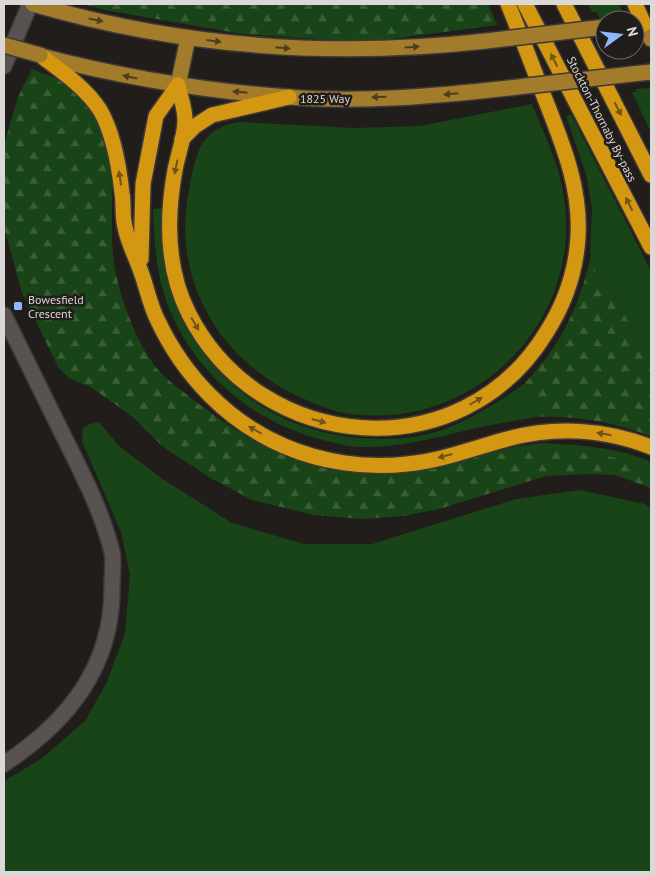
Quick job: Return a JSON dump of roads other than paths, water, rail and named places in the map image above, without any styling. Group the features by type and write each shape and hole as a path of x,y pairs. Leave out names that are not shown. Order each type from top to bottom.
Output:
{"highway":[{"path":"178,85 185,119 169,203 168,232 171,260 178,287 188,313 203,338 220,360 240,380 263,397 288,411 342,427 398,428 426,422 452,414 478,401 501,385 522,366 540,344 555,320 566,294 576,258 578,211 567,155 508,4"},
{"name":"Stockton-Thornaby By-pass","path":"525,4 651,247"},
{"name":"Stockton-Thornaby By-pass","path":"564,4 651,175"},
{"path":"40,55 88,94 100,111 110,133 123,194 124,226 142,273 156,319 172,349 187,371 212,398 249,427 284,446 326,460 366,465 406,464 424,461 510,438 544,432 574,430 601,433 651,447"},
{"path":"142,273 141,231 144,184 156,116 178,85"},
{"path":"182,139 195,126 212,115 289,97"}],"main road":[{"path":"32,4 63,13 188,38 295,49 403,48 486,41 595,28"},
{"path":"645,28 651,39"},
{"path":"178,85 188,38"},
{"name":"1825 Way","path":"4,45 96,70 178,85 289,97 428,96 651,72"}],"street":[{"path":"4,66 16,32 32,4"},
{"path":"4,315 83,474 100,516 112,553 112,605 104,649 87,684 57,723 4,764"}],"place":[{"name":"Bowesfield Crescent","path":"18,306"}]}
